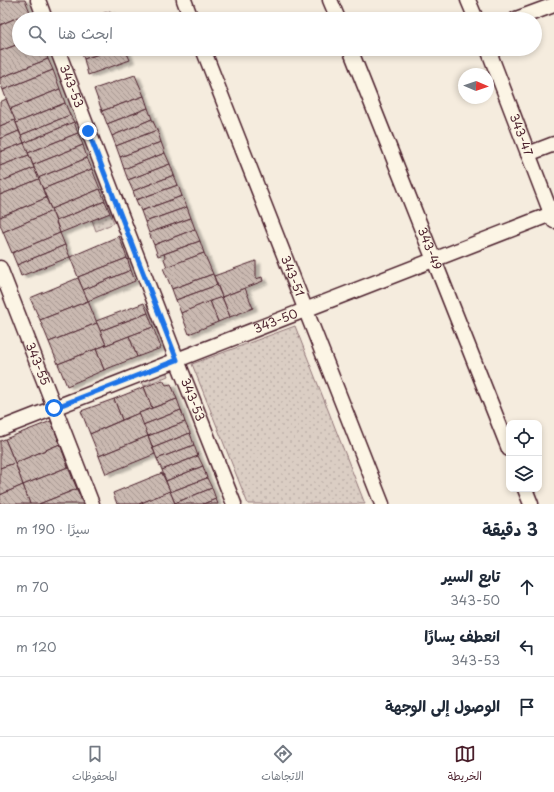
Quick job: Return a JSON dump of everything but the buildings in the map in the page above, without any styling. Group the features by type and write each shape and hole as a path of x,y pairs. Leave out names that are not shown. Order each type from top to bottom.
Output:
{"street":[{"path":"38,0 42,12"},
{"path":"184,0 188,12"},
{"path":"330,0 335,12"},
{"path":"468,0 473,12"},
{"path":"535,12 554,5"},
{"name":"343-53","path":"60,56 234,504"},
{"name":"343-51","path":"206,56 382,504"},
{"name":"343-49","path":"353,56 506,440"},
{"name":"343-47","path":"491,56 553,218"},
{"path":"528,154 554,144"},
{"name":"343-50","path":"0,429 434,260 553,218"},
{"name":"343-55","path":"0,268 92,504"},
{"path":"526,492 531,504"}],"shaded area":[{"path":"110,213 114,223 96,231 92,220"},
{"path":"295,326 365,504 248,504 192,364"},
{"path":"166,370 168,376 144,386 141,380"}],"route":[{"path":"54,408 177,360 88,131"}]}
